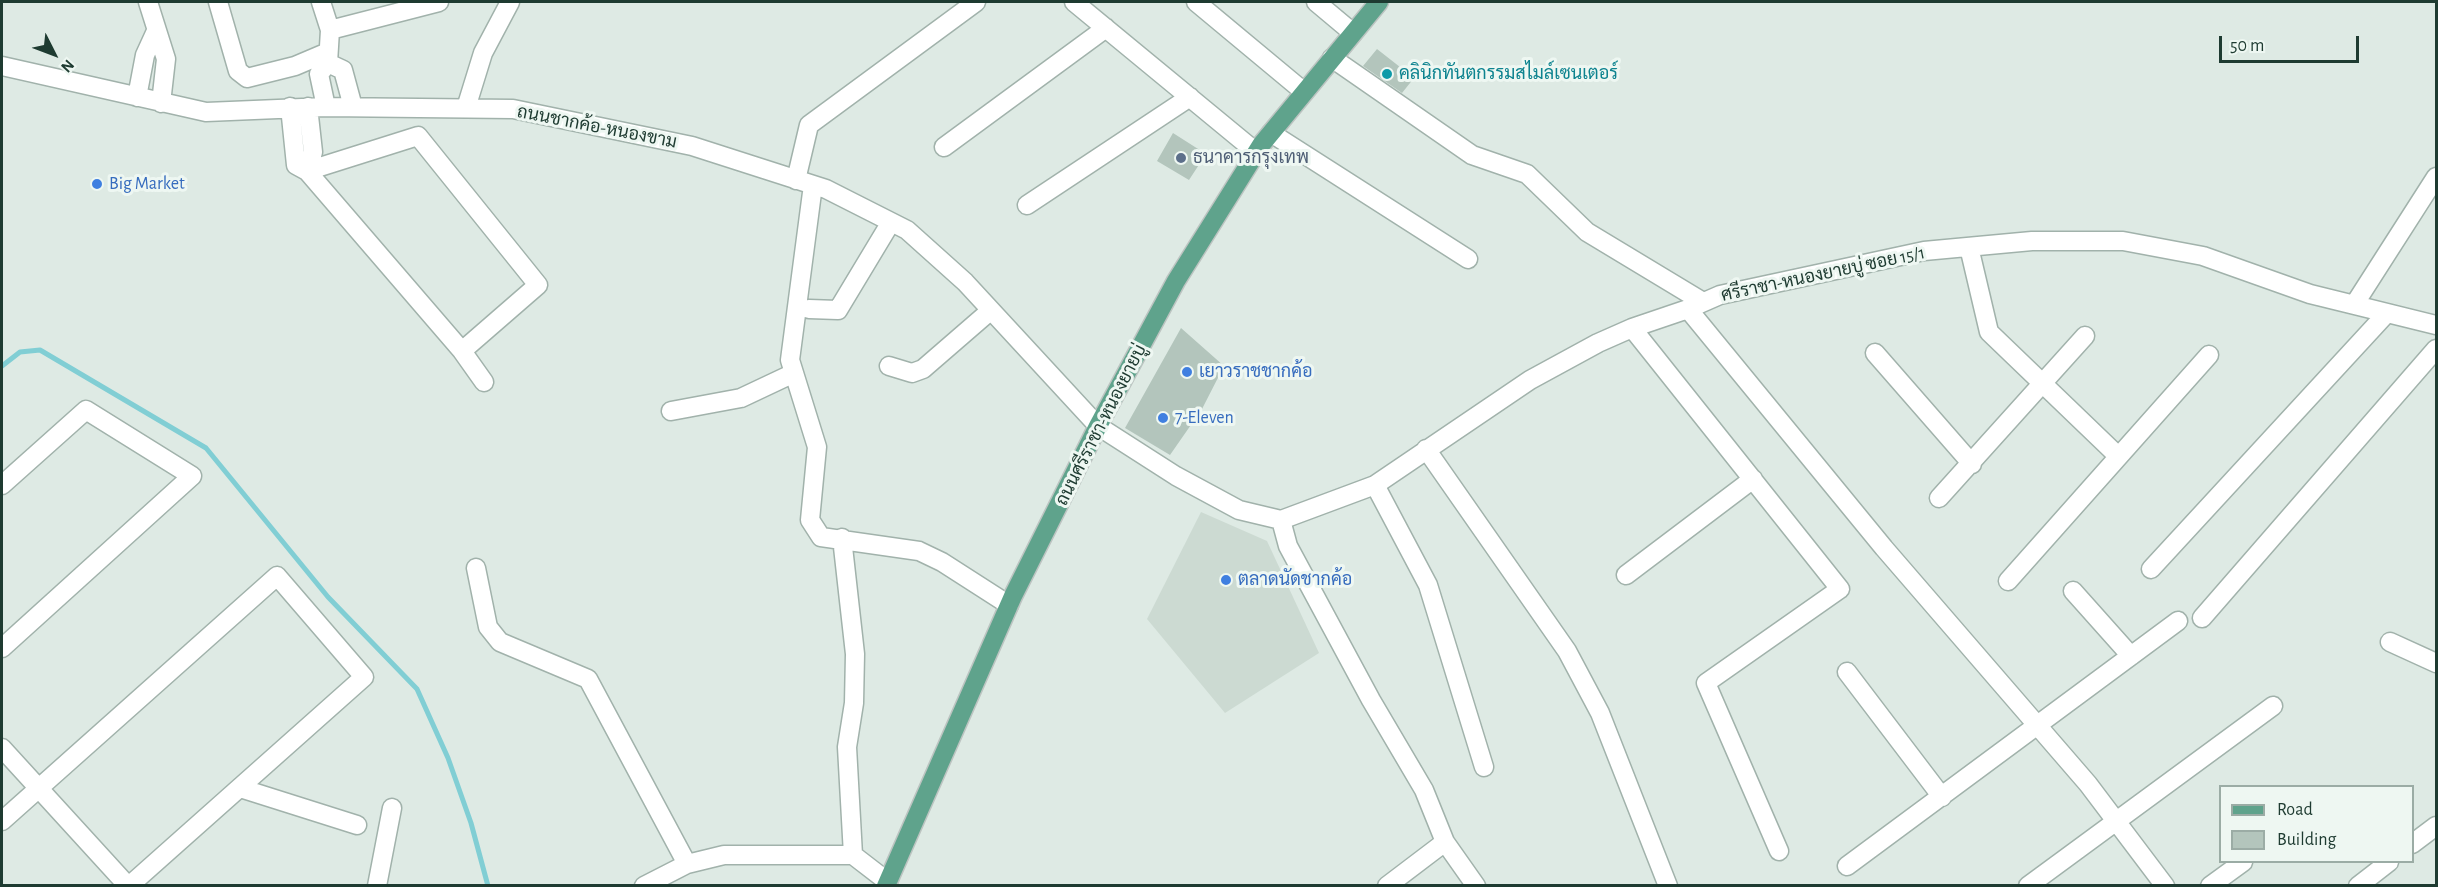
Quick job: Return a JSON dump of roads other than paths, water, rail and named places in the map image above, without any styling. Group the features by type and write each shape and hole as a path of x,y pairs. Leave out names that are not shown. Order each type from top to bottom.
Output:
{"main road":[{"name":"ถนนศรีราชา-หนองยายบู่","path":"887,884 1009,605 1098,426 1176,281 1270,133 1379,2"}],"street":[{"path":"148,2 166,59 161,103"},
{"path":"218,2 238,71 248,78 328,58"},
{"path":"307,171 313,152 308,107 319,74 328,58 330,30 321,2"},
{"path":"330,30 439,2"},
{"path":"466,108 483,53 510,2"},
{"path":"976,2 809,124 790,360 818,447 810,520 821,537 842,538 919,551 942,562 1009,605"},
{"path":"1074,2 1256,153"},
{"path":"1196,2 1303,92"},
{"path":"1316,2 1353,33"},
{"path":"944,147 1106,28"},
{"path":"137,97 145,55 156,31"},
{"path":"328,58 343,70 353,107"},
{"path":"1332,58 1472,155 1527,174 1587,232 1695,306 1884,548 2037,726 2115,820 2165,885"},
{"name":"ถนนชากค้อ-หนองขาม","path":"2,66 206,112 308,107 513,109 692,146 805,182 907,230 965,282 1098,426"},
{"path":"1027,205 1190,97"},
{"path":"1270,133 1468,259"},
{"path":"307,171 418,136 538,285 462,351"},
{"path":"307,171 462,351 484,382"},
{"path":"2354,305 2436,177"},
{"path":"809,309 838,309 891,222"},
{"name":"ศรีราชา-หนองยายบู่ ซอย 15/1","path":"1281,520 1375,485 1530,380 1598,343 1632,328 1720,295 1924,251 2032,241 2123,241 2203,256 2310,294 2436,325"},
{"path":"1969,247 1989,333 2118,456"},
{"path":"889,366 912,373 923,369 990,311"},
{"path":"2151,569 2387,313"},
{"path":"1632,328 1840,589 1706,683 1779,851"},
{"path":"1940,498 2044,385 2085,336"},
{"path":"2202,618 2436,349"},
{"path":"1875,352 1972,464"},
{"path":"2008,581 2210,355"},
{"path":"671,411 741,398 794,373"},
{"path":"2,484 86,410 192,476 2,648"},
{"path":"1098,426 1176,476 1239,510 1281,520 1288,546 1371,700 1424,790 1446,842 1476,885"},
{"path":"1426,449 1567,651 1600,713 1668,885"},
{"path":"1626,575 1753,479"},
{"path":"1375,485 1428,585 1484,767"},
{"path":"842,538 855,654 854,703 847,747 853,855"},
{"path":"476,568 489,627 500,642 588,678 687,864"},
{"path":"2,748 37,789 129,885 364,677 277,576 37,789 2,821"},
{"path":"2073,591 2131,656"},
{"path":"1848,866 2178,621"},
{"path":"2390,642 2436,663"},
{"path":"1847,672 1942,797"},
{"path":"2028,885 2273,706"},
{"path":"240,788 357,825"},
{"path":"377,885 392,808"},
{"path":"2414,842 2436,826"},
{"path":"1388,885 1446,842"},
{"path":"644,885 687,864 724,855 853,855 887,884"},
{"path":"2210,885 2240,863"},
{"path":"2358,885 2386,863"}],"waterway":[{"path":"2,366 20,352 40,350 206,448 328,597 417,689 448,758 471,823 488,886"}],"place":[{"name":"คลินิกทันตกรรมสไมล์เซนเตอร์","path":"1387,74"},
{"name":"ธนาคารกรุงเทพ","path":"1181,158"},
{"name":"Big Market","path":"97,184"},
{"name":"เยาวราชชากค้อ","path":"1187,372"},
{"name":"7-Eleven","path":"1163,418"},
{"name":"ตลาดนัดชากค้อ","path":"1226,580"}]}
